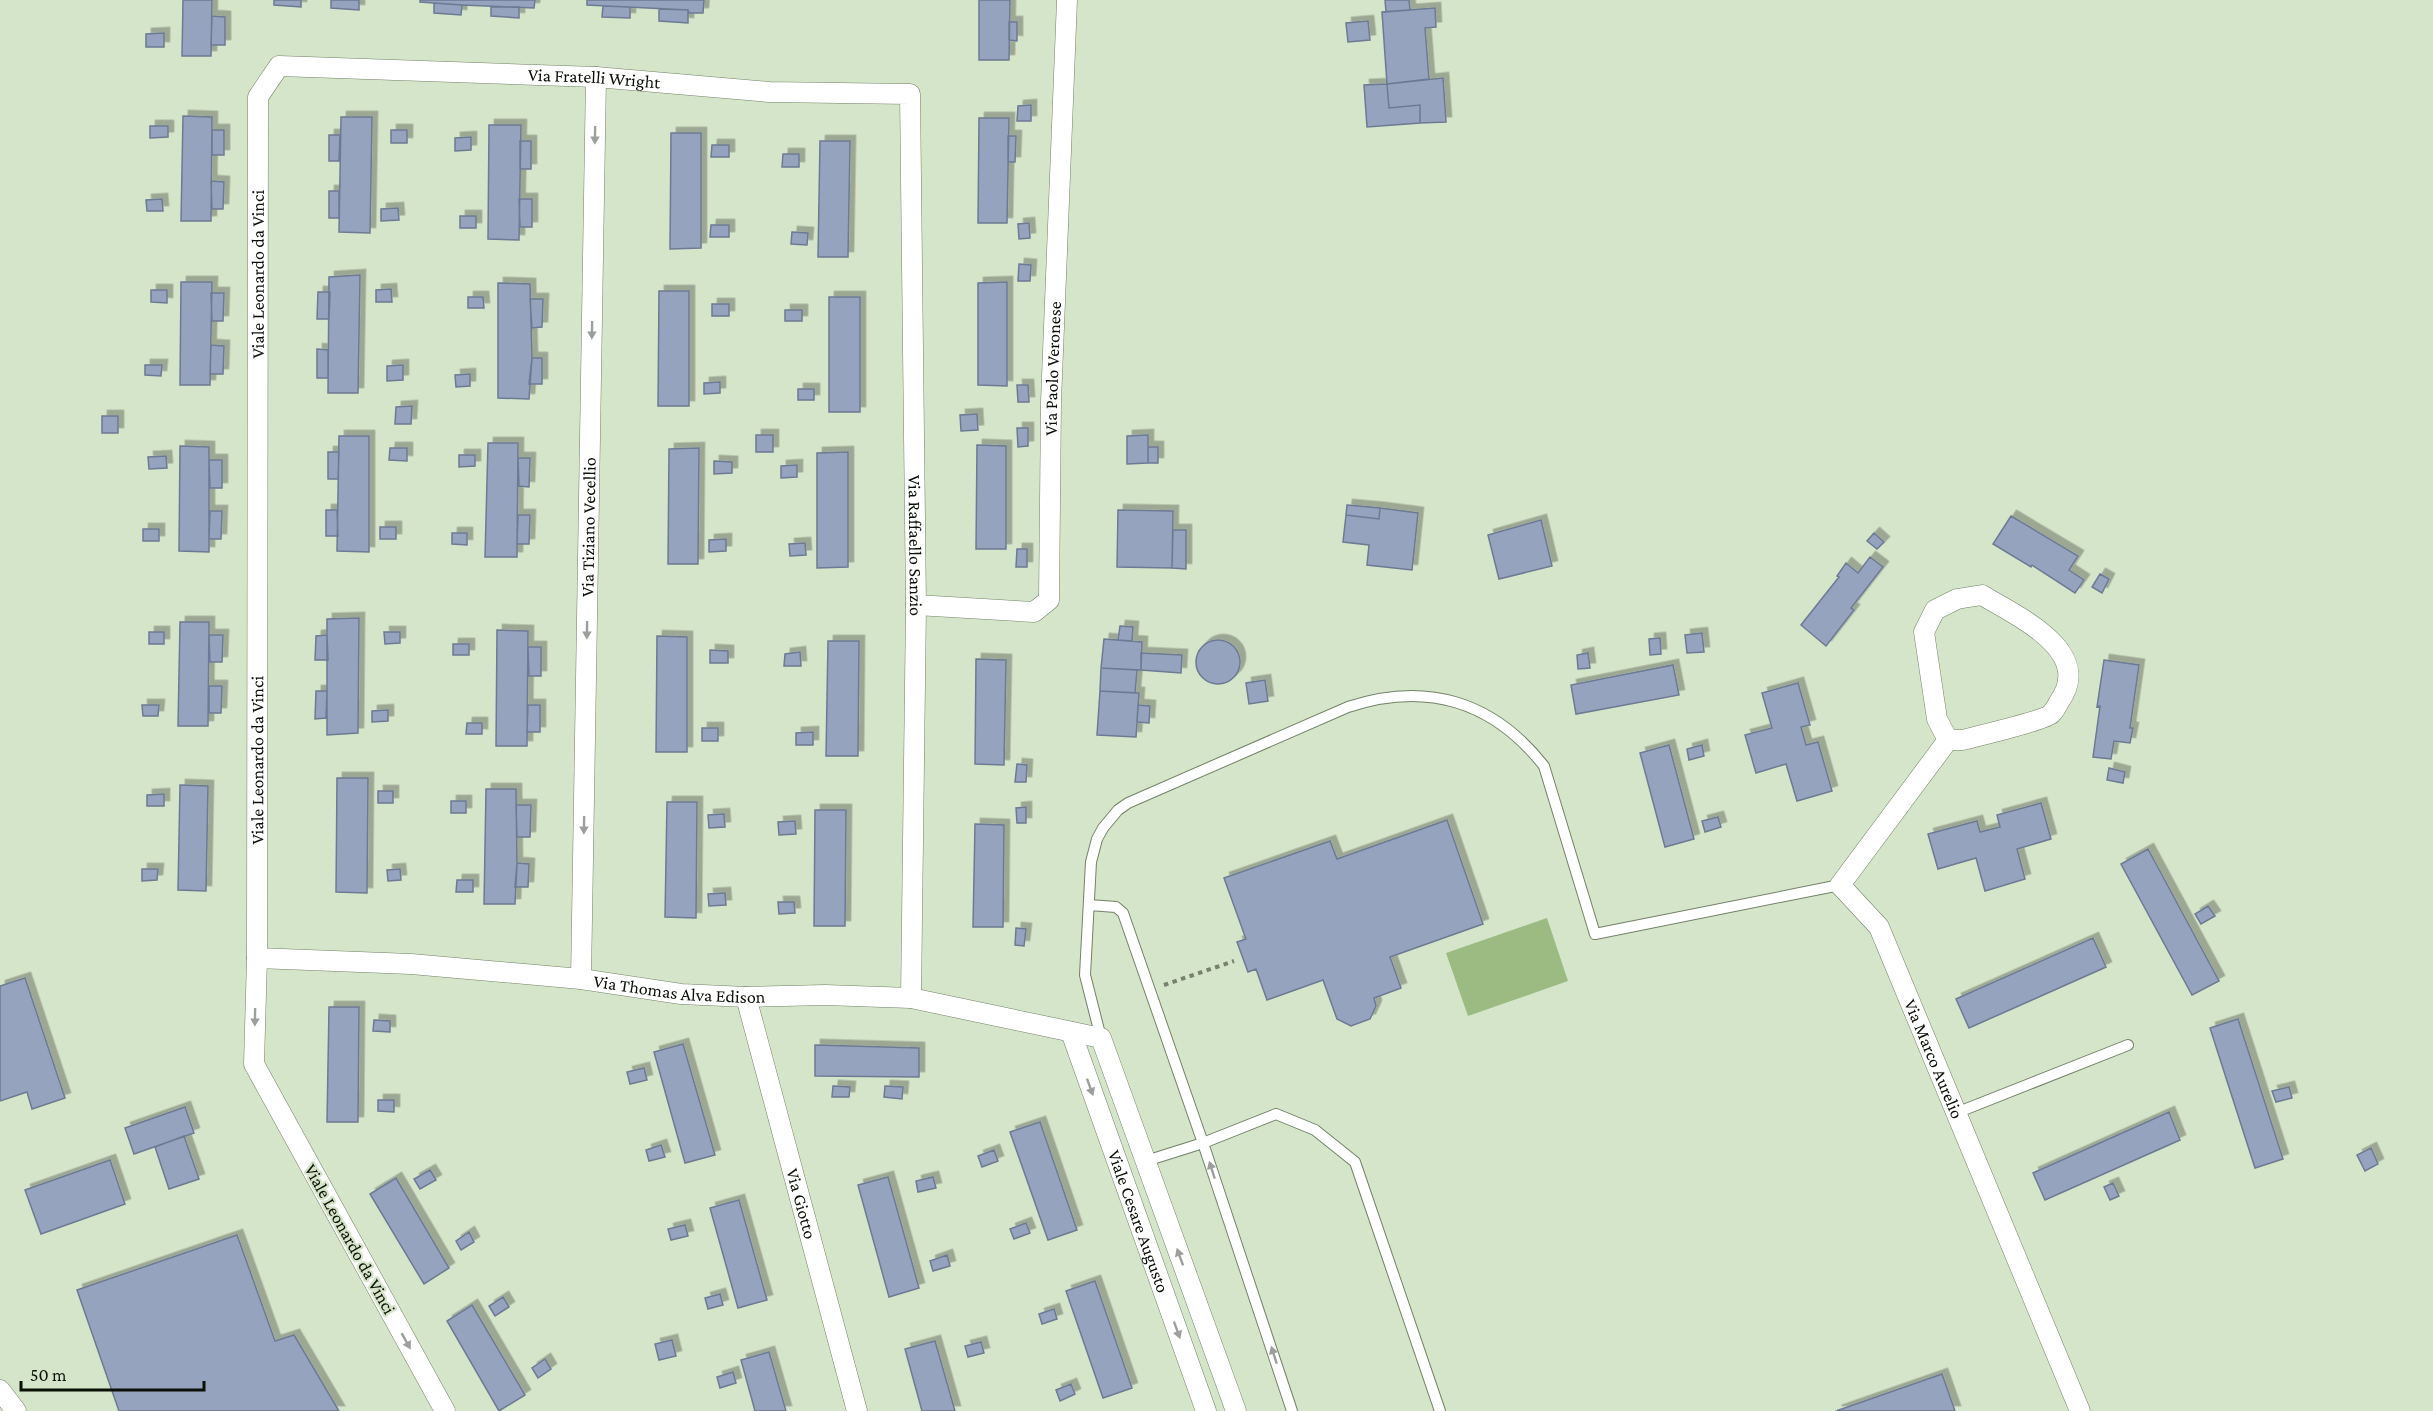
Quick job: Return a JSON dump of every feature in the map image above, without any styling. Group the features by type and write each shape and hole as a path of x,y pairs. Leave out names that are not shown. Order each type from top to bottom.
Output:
{"street":[{"name":"Via Paolo Veronese","path":"916,605 1034,612 1049,600 1051,402 1067,0"},
{"name":"Via Fratelli Wright","path":"279,66 596,76 769,92 910,94"},
{"name":"Viale Leonardo da Vinci","path":"279,66 258,97 257,958 254,1064 445,1411"},
{"name":"Via Tiziano Vecellio","path":"581,979 596,76"},
{"name":"Via Raffaello Sanzio","path":"910,94 916,605 910,998"},
{"path":"1982,596 2040,630 2065,656 2069,670 2067,691 2050,715 1963,740 1948,740 1937,719 1924,632 1935,610 1957,599 1982,596"},
{"path":"1840,885 1948,740"},
{"name":"Via Marco Aurelio","path":"1840,885 1879,927 2080,1411"},
{"name":"Via Thomas Alva Edison","path":"257,958 411,964 581,979 681,994 746,997 825,995 910,998 1101,1038"},
{"name":"Via Giotto","path":"746,997 857,1411"},
{"name":"Viale Cesare Augusto","path":"1071,1032 1206,1411"},
{"name":"Viale Cesare Augusto","path":"1101,1038 1236,1411"},
{"path":"0,1390 16,1411"}],"lane":[{"path":"1101,1038 1085,975 1091,862 1097,838 1110,818 1128,804 1368,700 1410,695 1442,699 1475,709 1513,733 1544,766 1595,934 1840,885"},
{"path":"1089,905 1116,907 1123,913 1203,1143 1292,1411"},
{"path":"1956,1113 2128,1045"},
{"path":"1146,1161 1203,1143 1276,1114 1315,1130 1355,1162 1440,1411"}],"path":[{"path":"1149,989 1234,961"}],"green space":[{"path":"1547,918 1568,981 1468,1016 1446,953"}],"building":[{"path":"183,0 212,0 211,56 182,56"},
{"path":"274,0 301,0 301,7 274,5"},
{"path":"331,0 359,0 359,10 331,8"},
{"path":"420,0 535,0 534,8 462,5 420,2"},
{"path":"587,0 704,0 703,13 689,13 688,10 587,5"},
{"path":"979,0 1010,0 1009,60 979,60"},
{"path":"1385,0 1409,0 1410,10 1386,12"},
{"path":"434,3 462,5 461,15 434,13"},
{"path":"603,6 630,7 630,18 602,17"},
{"path":"491,7 519,7 519,18 491,16"},
{"path":"1435,8 1436,27 1425,28 1429,79 1387,84 1382,12"},
{"path":"659,9 688,10 688,23 659,21"},
{"path":"212,16 225,17 225,45 211,45"},
{"path":"1368,21 1370,40 1348,42 1346,23"},
{"path":"1009,22 1017,22 1017,41 1009,40"},
{"path":"164,33 164,47 146,47 146,34"},
{"path":"1443,78 1446,122 1420,123 1420,105 1389,108 1387,84"},
{"path":"1387,84 1389,108 1420,105 1420,123 1367,127 1364,85"},
{"path":"1031,105 1031,121 1017,121 1018,106"},
{"path":"183,116 212,117 211,221 181,221"},
{"path":"341,117 372,117 370,233 339,232"},
{"path":"979,118 1009,118 1007,223 978,223"},
{"path":"489,125 521,125 519,240 488,239"},
{"path":"150,126 168,126 168,137 150,138"},
{"path":"212,130 224,130 224,155 212,155"},
{"path":"391,130 407,130 407,143 391,143"},
{"path":"671,133 701,133 701,248 670,249"},
{"path":"329,135 340,135 339,161 329,161"},
{"path":"1008,136 1016,136 1015,162 1008,162"},
{"path":"471,137 471,150 455,151 455,138"},
{"path":"520,141 531,141 531,169 520,169"},
{"path":"820,141 850,141 848,257 818,257"},
{"path":"712,145 729,145 729,157 711,157"},
{"path":"783,154 799,154 799,167 782,167"},
{"path":"211,181 224,182 223,209 212,209"},
{"path":"329,191 339,191 339,218 329,218"},
{"path":"162,199 163,211 147,211 146,200"},
{"path":"519,199 532,199 532,227 520,227"},
{"path":"398,208 399,220 381,221 381,209"},
{"path":"460,216 476,216 476,228 460,228"},
{"path":"1029,223 1030,238 1019,239 1018,224"},
{"path":"711,225 729,225 729,237 710,237"},
{"path":"792,232 808,233 807,245 791,244"},
{"path":"1019,264 1031,265 1030,281 1018,281"},
{"path":"360,275 358,393 328,393 329,277"},
{"path":"181,282 212,282 210,385 180,385"},
{"path":"1007,282 1007,386 978,385 978,283"},
{"path":"498,283 530,284 532,358 529,399 498,398"},
{"path":"391,289 392,302 376,302 376,290"},
{"path":"151,290 167,290 167,303 151,302"},
{"path":"659,291 689,291 689,406 658,406"},
{"path":"318,292 330,292 329,319 317,319"},
{"path":"211,293 224,293 223,321 212,321"},
{"path":"468,297 483,297 484,308 468,308"},
{"path":"829,297 860,297 860,412 829,412"},
{"path":"530,299 543,299 542,327 532,328"},
{"path":"712,304 729,304 729,316 712,316"},
{"path":"785,310 802,310 802,321 785,321"},
{"path":"211,345 224,346 223,374 210,374"},
{"path":"317,349 328,350 328,378 317,378"},
{"path":"532,358 542,358 542,384 529,384"},
{"path":"145,365 162,365 161,376 145,375"},
{"path":"403,365 403,380 387,381 387,366"},
{"path":"470,374 470,386 456,387 455,375"},
{"path":"720,382 720,393 704,394 704,383"},
{"path":"1017,385 1028,385 1029,402 1018,402"},
{"path":"798,389 814,389 814,400 798,400"},
{"path":"412,406 411,424 395,424 396,407"},
{"path":"977,414 978,430 961,431 960,415"},
{"path":"102,416 118,416 118,433 102,433"},
{"path":"1017,428 1028,428 1028,446 1018,447"},
{"path":"756,435 773,435 773,452 756,452"},
{"path":"1148,435 1148,463 1127,464 1127,436"},
{"path":"339,436 369,436 369,552 337,551"},
{"path":"488,443 518,443 517,557 485,557"},
{"path":"977,445 1006,446 1006,549 976,549"},
{"path":"180,446 209,447 209,552 179,551"},
{"path":"1148,447 1158,447 1158,463 1148,463"},
{"path":"390,448 407,448 407,461 389,460"},
{"path":"699,448 698,564 668,564 669,449"},
{"path":"328,452 339,452 338,479 328,479"},
{"path":"848,452 848,567 817,568 817,453"},
{"path":"459,455 475,455 475,466 459,467"},
{"path":"166,456 167,468 149,469 148,457"},
{"path":"518,458 530,458 529,487 519,486"},
{"path":"209,460 222,460 222,488 210,488"},
{"path":"714,461 732,462 732,473 714,474"},
{"path":"797,465 797,477 781,478 781,466"},
{"path":"1347,505 1380,508 1379,519 1346,515"},
{"path":"1380,508 1418,513 1412,570 1367,565 1369,545 1343,542 1346,515 1379,519"},
{"path":"326,510 337,510 338,536 326,536"},
{"path":"1118,510 1173,511 1172,568 1117,567"},
{"path":"210,511 222,511 221,539 209,539"},
{"path":"518,515 530,515 529,544 517,544"},
{"path":"2011,516 2078,556 2069,570 2084,580 2075,593 2032,565 2031,567 1993,544"},
{"path":"1541,520 1552,566 1499,579 1488,535"},
{"path":"380,527 396,527 396,539 380,539"},
{"path":"143,529 159,529 159,541 143,541"},
{"path":"1173,530 1186,530 1186,569 1172,568"},
{"path":"452,533 467,533 467,545 452,544"},
{"path":"1874,533 1884,542 1877,549 1867,541"},
{"path":"726,539 726,551 709,552 709,540"},
{"path":"805,543 806,555 790,556 789,544"},
{"path":"1017,549 1027,549 1027,567 1016,567"},
{"path":"1870,557 1883,567 1851,608 1854,610 1826,646 1801,625 1839,577 1837,576 1846,563 1858,573"},
{"path":"2100,574 2109,579 2102,593 2092,587"},
{"path":"359,618 358,733 327,735 327,619"},
{"path":"180,622 209,622 208,726 178,726"},
{"path":"1120,626 1133,627 1132,641 1118,640"},
{"path":"497,630 528,631 527,746 496,746"},
{"path":"149,632 164,632 164,644 149,644"},
{"path":"384,632 400,632 400,643 385,644"},
{"path":"1702,633 1704,652 1687,653 1685,635"},
{"path":"209,635 223,635 222,662 210,662"},
{"path":"327,635 328,660 315,660 316,636"},
{"path":"657,636 687,637 687,752 656,752"},
{"path":"1660,638 1661,654 1650,655 1649,639"},
{"path":"1104,639 1142,642 1141,670 1101,668"},
{"path":"1218,640 1233,647 1240,662 1233,677 1218,684 1203,677 1196,662 1203,647"},
{"path":"828,641 859,641 858,756 826,756"},
{"path":"453,644 469,644 469,655 453,655"},
{"path":"528,647 541,647 541,676 529,676"},
{"path":"710,650 728,651 728,663 710,663"},
{"path":"800,652 801,666 784,666 785,654"},
{"path":"1141,653 1182,655 1181,673 1141,670"},
{"path":"1588,653 1590,668 1578,669 1577,655"},
{"path":"976,659 1006,660 1004,765 975,764"},
{"path":"2104,660 2139,665 2130,743 2114,741 2111,759 2093,757"},
{"path":"1673,665 1679,695 1576,714 1571,685"},
{"path":"1101,668 1137,670 1135,693 1100,691"},
{"path":"1265,680 1268,701 1249,704 1246,683"},
{"path":"1798,683 1810,725 1801,727 1806,745 1818,742 1832,791 1797,801 1786,764 1756,773 1745,735 1772,728 1762,693"},
{"path":"209,686 222,686 221,713 209,713"},
{"path":"316,691 327,691 326,718 315,719"},
{"path":"1100,691 1139,693 1136,737 1097,735"},
{"path":"142,705 159,705 158,716 143,716"},
{"path":"528,705 540,705 540,732 527,732"},
{"path":"1138,705 1150,706 1149,723 1137,722"},
{"path":"388,710 388,721 372,722 372,711"},
{"path":"467,723 482,723 482,734 466,734"},
{"path":"702,728 718,728 718,741 702,741"},
{"path":"813,732 813,745 796,745 796,733"},
{"path":"1669,745 1694,839 1665,847 1640,753"},
{"path":"1702,745 1704,756 1689,760 1687,749"},
{"path":"1017,764 1027,765 1026,782 1015,782"},
{"path":"2109,768 2125,772 2123,783 2107,780"},
{"path":"337,778 368,778 367,893 336,892"},
{"path":"180,785 208,786 206,891 178,890"},
{"path":"486,789 516,789 515,904 484,904"},
{"path":"378,791 393,791 393,803 378,803"},
{"path":"164,794 164,806 147,806 147,795"},
{"path":"451,801 466,801 466,813 451,813"},
{"path":"667,802 697,802 696,918 665,917"},
{"path":"2041,803 2051,839 2017,849 2025,879 1985,891 1976,858 1938,869 1928,834 1977,821 1980,832 2000,827 1997,815"},
{"path":"516,805 531,805 530,837 517,837"},
{"path":"1026,807 1026,823 1017,823 1016,808"},
{"path":"815,810 846,810 845,926 814,926"},
{"path":"724,814 725,827 709,828 708,815"},
{"path":"1718,817 1721,827 1705,832 1702,821"},
{"path":"1447,820 1483,924 1390,957 1401,988 1374,998 1376,1006 1370,1019 1351,1026 1337,1019 1323,980 1267,1000 1256,969 1248,972 1237,942 1246,939 1224,878 1330,841 1337,859"},
{"path":"795,821 796,834 779,835 778,822"},
{"path":"975,824 1004,825 1003,927 973,927"},
{"path":"2148,849 2219,981 2192,995 2121,864"},
{"path":"517,863 529,864 528,887 515,887"},
{"path":"142,869 158,869 157,880 142,881"},
{"path":"400,869 401,880 388,881 387,870"},
{"path":"457,880 473,880 473,892 456,892"},
{"path":"725,893 726,905 709,906 708,894"},
{"path":"778,902 794,902 795,913 779,914"},
{"path":"2208,906 2215,916 2201,924 2195,914"},
{"path":"1016,928 1026,929 1024,946 1015,945"},
{"path":"2093,938 2106,967 1969,1028 1956,999"},
{"path":"25,978 65,1098 32,1109 27,1092 0,1101 0,986"},
{"path":"329,1007 359,1007 358,1122 327,1122"},
{"path":"2238,1019 2283,1159 2255,1168 2210,1028"},
{"path":"374,1020 390,1021 390,1032 373,1031"},
{"path":"683,1044 715,1155 685,1163 654,1052"},
{"path":"815,1045 919,1048 919,1077 815,1076"},
{"path":"644,1068 647,1080 630,1084 627,1072"},
{"path":"833,1086 850,1087 849,1097 832,1097"},
{"path":"885,1086 903,1087 902,1099 884,1097"},
{"path":"2289,1087 2292,1098 2276,1102 2272,1091"},
{"path":"378,1100 394,1100 394,1112 378,1111"},
{"path":"185,1107 194,1133 134,1154 125,1128"},
{"path":"2169,1112 2180,1140 2045,1200 2033,1173"},
{"path":"1040,1122 1077,1230 1048,1240 1010,1132"},
{"path":"184,1136 199,1179 169,1189 155,1147"},
{"path":"661,1145 665,1157 649,1161 646,1150"},
{"path":"2371,1148 2378,1164 2365,1171 2357,1155"},
{"path":"994,1150 998,1161 982,1167 978,1156"},
{"path":"110,1160 125,1204 41,1234 25,1190"},
{"path":"430,1170 436,1180 420,1189 414,1179"},
{"path":"888,1177 919,1288 889,1297 858,1185"},
{"path":"933,1177 936,1188 918,1192 916,1181"},
{"path":"396,1178 449,1268 424,1284 370,1194"},
{"path":"2113,1183 2119,1196 2110,1200 2104,1187"},
{"path":"739,1200 767,1300 738,1308 710,1208"},
{"path":"1026,1223 1030,1233 1014,1239 1010,1229"},
{"path":"685,1225 688,1236 671,1240 668,1229"},
{"path":"469,1232 474,1242 461,1250 456,1241"},
{"path":"237,1235 275,1341 294,1335 339,1411 119,1411 77,1290"},
{"path":"947,1255 950,1266 933,1271 930,1261"},
{"path":"1095,1281 1132,1388 1103,1398 1066,1291"},
{"path":"720,1294 723,1305 708,1309 705,1298"},
{"path":"503,1297 509,1307 495,1316 489,1306"},
{"path":"472,1305 525,1395 499,1411 447,1321"},
{"path":"1054,1309 1057,1319 1042,1324 1039,1314"},
{"path":"672,1340 676,1356 659,1360 655,1344"},
{"path":"935,1341 955,1411 922,1411 905,1349"},
{"path":"981,1342 984,1353 968,1357 965,1346"},
{"path":"769,1352 786,1411 755,1411 741,1360"},
{"path":"545,1359 551,1369 538,1378 532,1368"},
{"path":"733,1372 736,1383 720,1388 717,1377"},
{"path":"1942,1374 1955,1411 1836,1411"},
{"path":"1071,1384 1075,1394 1060,1401 1056,1390"}]}
